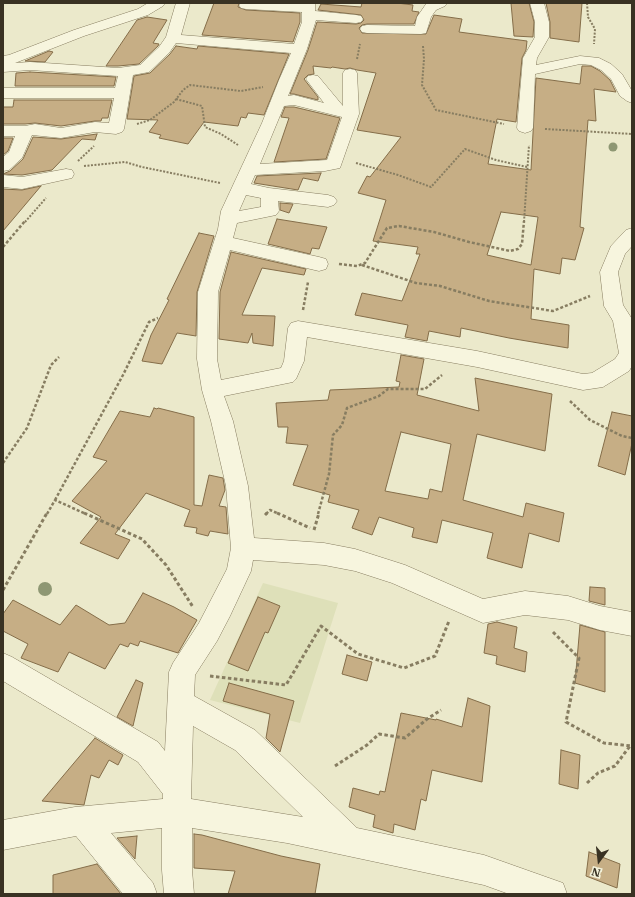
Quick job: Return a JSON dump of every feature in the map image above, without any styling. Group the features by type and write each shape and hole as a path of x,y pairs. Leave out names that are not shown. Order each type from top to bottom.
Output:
{"street":[{"path":"3,60 12,59 79,33 143,12 158,3"},
{"path":"3,68 30,66 126,71 144,69 164,50 173,37 183,3"},
{"path":"367,30 421,30 424,17 431,7 440,3"},
{"path":"527,128 528,71 530,58 542,37 542,22 540,9 537,3"},
{"path":"246,5 308,9 356,19"},
{"path":"179,894 177,870 177,801 182,672 208,632 239,571 243,548 237,486 222,421 212,390 207,343 208,292 224,242 230,211 300,49 309,22 308,9"},
{"path":"173,37 178,40 300,49"},
{"path":"528,71 580,60 594,60 606,67 617,77 625,93 632,98"},
{"path":"50,92 47,82 53,68"},
{"path":"3,131 25,131 35,129 61,133 95,127 116,129 126,71"},
{"path":"345,113 350,73"},
{"path":"248,172 334,164 349,123 345,113 313,79"},
{"path":"3,93 122,93"},
{"path":"278,102 294,100 345,113"},
{"path":"3,166 16,154 25,131"},
{"path":"248,172 269,194 321,200 310,167"},
{"path":"3,181 22,183 72,170"},
{"path":"229,219 270,211 269,194"},
{"path":"212,390 286,376 289,373 294,361 298,328 515,366 550,376 583,382 596,381 622,365 629,354 628,334 623,320 614,306 609,272 617,250 632,234"},
{"path":"224,242 319,264"},
{"path":"243,548 324,554 354,560 396,573 484,611 525,603 568,608 600,618 632,624"},
{"path":"3,666 148,752 177,801"},
{"path":"180,703 245,740 348,840"},
{"path":"3,835 83,822 177,801 287,828 484,870 552,894"},
{"path":"83,822 142,894"}],"path":[{"path":"588,3 588,17 595,29 594,60"},
{"path":"350,73 354,68 364,32 367,30"},
{"path":"421,30 424,59 422,85 436,110 527,128 632,134"},
{"path":"3,247 72,170 109,132 124,125 139,124 150,120 176,99 183,90 190,85 241,91 260,88 286,80"},
{"path":"176,99 202,106 205,127 234,142 248,172"},
{"path":"361,265 365,263 387,228 393,226 434,232 469,242 510,250 518,249 522,244 527,167 527,128"},
{"path":"334,164 355,163 398,175 431,187 465,149 496,160 527,167"},
{"path":"72,170 125,162 142,167 216,182"},
{"path":"298,328 308,282 319,264 325,263 357,266 361,265 416,283 440,286 489,300 554,311 611,288"},
{"path":"3,590 55,500 123,375 149,322 158,318"},
{"path":"265,515 270,510 314,530 329,474 333,435 342,425 348,408 379,396 388,390 425,389 439,378 458,356"},
{"path":"3,463 27,428 51,365 59,357"},
{"path":"550,376 557,388 590,420 622,436 632,438"},
{"path":"55,500 142,539 166,565 200,616 208,632"},
{"path":"182,672 286,685 321,626 358,654 404,668 435,656 458,600"},
{"path":"525,603 579,658 566,722 604,743 631,746"},
{"path":"335,766 367,745 379,734 405,738 427,719 441,710"},
{"path":"587,783 598,773 615,766 631,746"}],"green space":[{"path":"263,583 338,603 300,723 210,700"}],"building":[{"path":"214,3 239,3 238,7 246,10 300,13 300,22 293,42 202,35"},
{"path":"362,3 397,3 413,5 412,11 419,12 414,24 367,24 362,25 359,28 362,33 426,34 434,15 462,19 459,32 527,41 526,50 522,58 516,122 497,119 488,164 531,170 536,78 580,84 582,66 591,66 600,71 610,80 616,92 594,89 596,121 588,120 580,227 584,228 575,260 562,258 560,274 534,269 531,319 569,325 568,348 461,328 460,337 429,331 427,341 405,337 408,325 355,315 362,293 402,301 420,254 416,254 418,247 373,241 386,200 358,193 367,176 370,177 401,137 357,130 376,73 350,68 345,69 313,66 314,74 308,75 304,79 318,97 318,100 290,94 308,50 317,22 356,24 361,23 364,20 361,15 318,10 321,4 361,7","holes":["501,212 538,217 531,265 487,255"]},
{"path":"511,3 529,3 534,22 533,37 514,36"},
{"path":"546,3 582,3 579,42 550,38 550,22"},
{"path":"147,17 167,20 153,43 159,44 158,46 139,64 106,66 137,20"},
{"path":"176,46 197,49 198,46 289,54 264,115 248,113 246,118 241,117 238,126 204,122 188,144 159,138 161,135 149,132 158,120 127,119 134,76 150,73 170,54"},
{"path":"49,51 53,52 45,62 25,61"},
{"path":"30,72 116,77 114,86 15,86 16,73"},
{"path":"14,100 112,100 108,118 102,118 101,121 61,126 35,123 3,124 3,107 13,107"},
{"path":"285,107 294,107 340,118 326,159 274,162 289,118 281,117"},
{"path":"97,134 95,140 82,139 52,170 22,175 3,174 10,171 23,159 33,137 61,139"},
{"path":"3,138 13,138 8,151 3,155"},
{"path":"321,173 318,181 303,178 298,190 254,183 257,176"},
{"path":"41,186 3,231 3,189 22,190"},
{"path":"280,203 293,204 289,213 280,210"},
{"path":"277,219 327,227 319,249 312,248 310,254 268,244"},
{"path":"199,233 214,236 197,292 196,336 177,333 162,364 142,361 151,335 169,300 167,299"},
{"path":"231,252 306,269 304,275 262,268 242,315 275,316 273,346 253,343 252,333 248,343 219,339 220,292"},
{"path":"401,355 424,359 417,395 479,411 475,378 552,394 545,451 477,434 463,500 523,517 526,503 564,513 559,542 529,533 522,568 487,558 493,533 442,520 437,543 412,537 414,528 379,517 372,535 352,528 359,510 328,502 330,495 293,485 308,445 286,443 288,427 278,427 276,403 328,400 330,390 399,387 400,382 396,381","holes":["401,432 451,444 442,492 430,489 428,499 385,491"]},
{"path":"154,408 194,417 194,505 202,506 209,475 223,478 225,490 219,506 226,507 228,534 210,531 208,536 196,533 197,528 184,526 190,510 146,493 115,534 130,540 118,559 80,543 101,517 72,501 107,461 93,457 120,411 150,417"},
{"path":"612,412 632,416 632,443 625,475 598,466"},
{"path":"590,587 605,588 605,605 589,601"},
{"path":"143,593 174,607 197,620 178,653 140,641 138,646 130,643 128,647 120,644 105,669 69,652 58,672 21,658 28,644 3,631 3,614 13,600 60,625 76,605 109,625 125,623"},
{"path":"258,597 280,606 268,633 265,632 248,671 228,663"},
{"path":"497,622 517,627 514,648 527,652 525,672 496,664 497,656 484,653 488,624"},
{"path":"580,625 605,632 605,692 575,683"},
{"path":"347,655 372,662 367,681 342,674"},
{"path":"136,680 143,683 133,726 117,717"},
{"path":"229,683 294,701 280,752 266,738 270,714 223,701"},
{"path":"468,698 490,706 482,782 432,770 426,801 421,799 415,830 394,824 393,833 373,827 375,815 349,807 353,788 379,795 380,791 385,792 401,713 436,719 462,727"},
{"path":"95,738 123,755 118,765 109,760 99,778 91,775 84,805 42,801"},
{"path":"561,750 580,755 578,789 559,784"},
{"path":"194,834 281,856 320,864 315,894 228,894 235,871 194,868"},
{"path":"137,836 135,859 117,838"},
{"path":"589,852 620,864 617,888 586,876"},
{"path":"97,864 121,894 53,894 53,875"}]}
